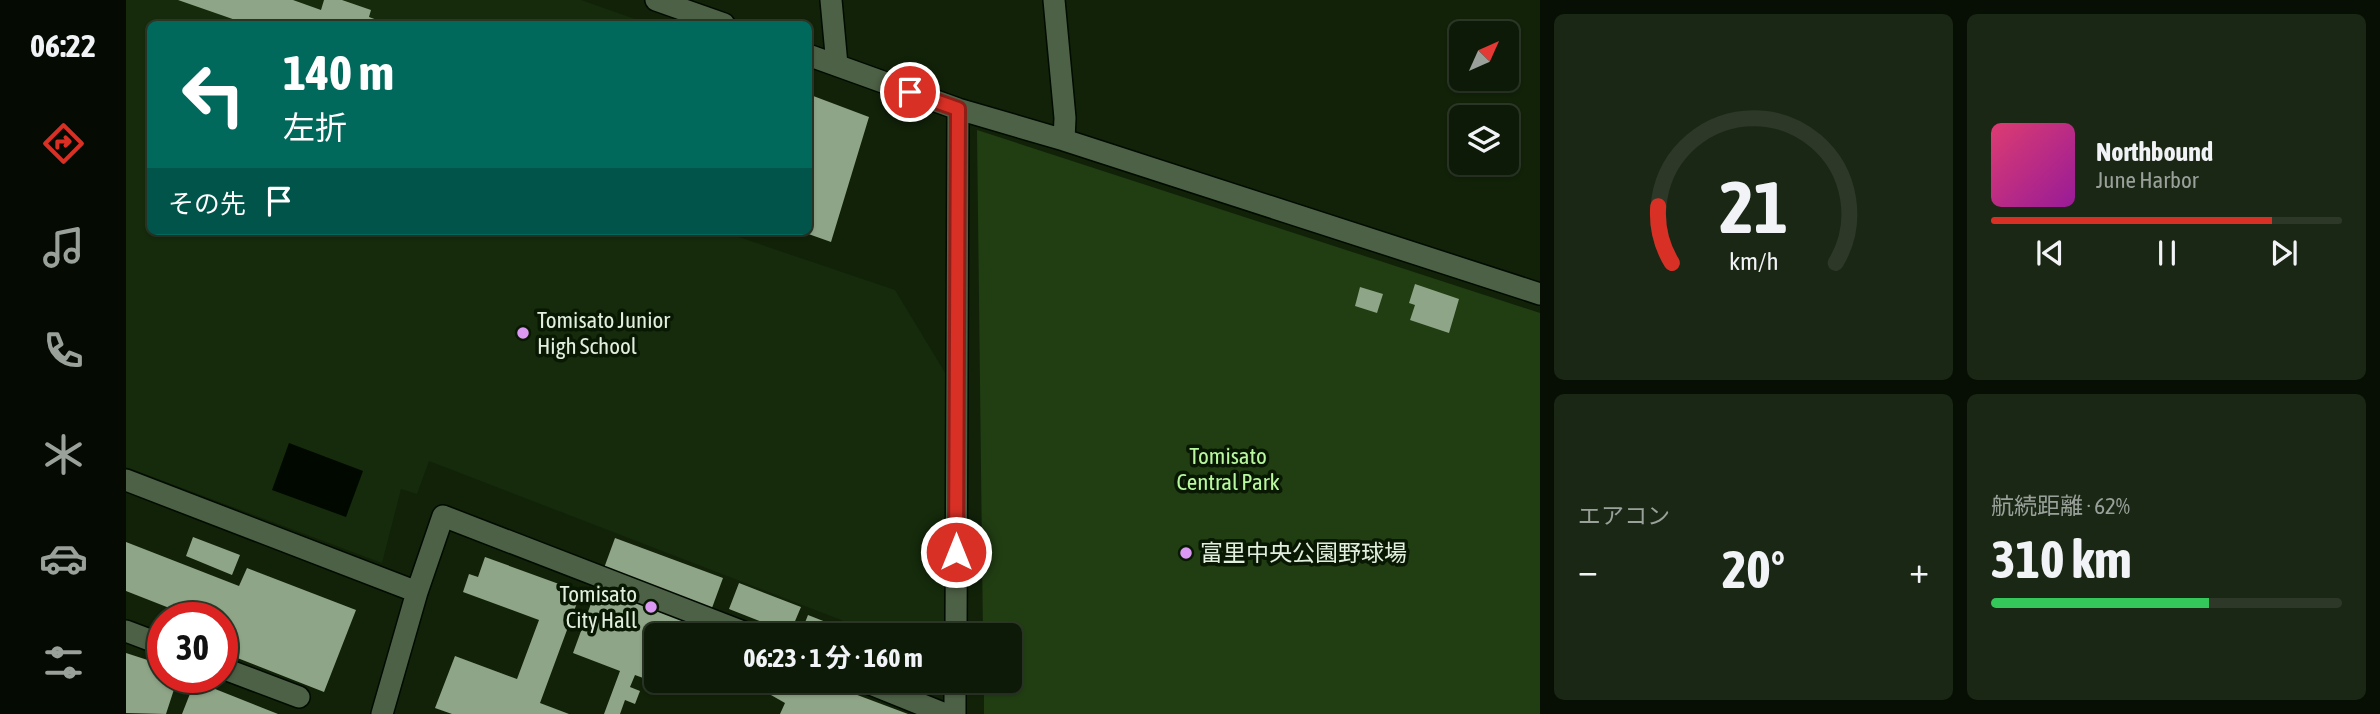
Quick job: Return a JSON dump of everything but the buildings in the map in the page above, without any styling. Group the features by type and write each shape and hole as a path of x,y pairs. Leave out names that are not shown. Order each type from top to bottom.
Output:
{"street":[{"path":"656,0 716,21"},
{"path":"831,0 837,65"},
{"path":"1054,0 1065,118 1063,140"},
{"path":"812,56 958,109 1063,140 1540,294"},
{"path":"956,623 958,109"},
{"path":"126,480 417,592"},
{"path":"382,714 417,592 443,516 720,623"},
{"path":"126,631 147,639"},
{"path":"238,674 299,697"},
{"path":"893,693 945,714"},
{"path":"955,693 955,714"}],"shaded area":[{"name":"Tomisato Junior High School","path":"126,0 581,0 640,21 147,21 147,235 733,235 895,290 947,376 950,623 849,623 429,461 417,494 401,489 382,563 126,467"},
{"path":"289,443 363,471 346,517 272,490"}],"green space":[{"name":"Tomisato Central Park","path":"977,130 1540,313 1540,714 984,714 984,693 1022,693 1022,623 983,623"}],"place":[{"name":"Tomisato Junior High School","path":"523,333"},
{"name":"富里中央公園野球場","path":"1186,553"},
{"name":"Tomisato City Hall","path":"651,607"}],"route":[{"path":"910,92 958,109 956,552"}]}
